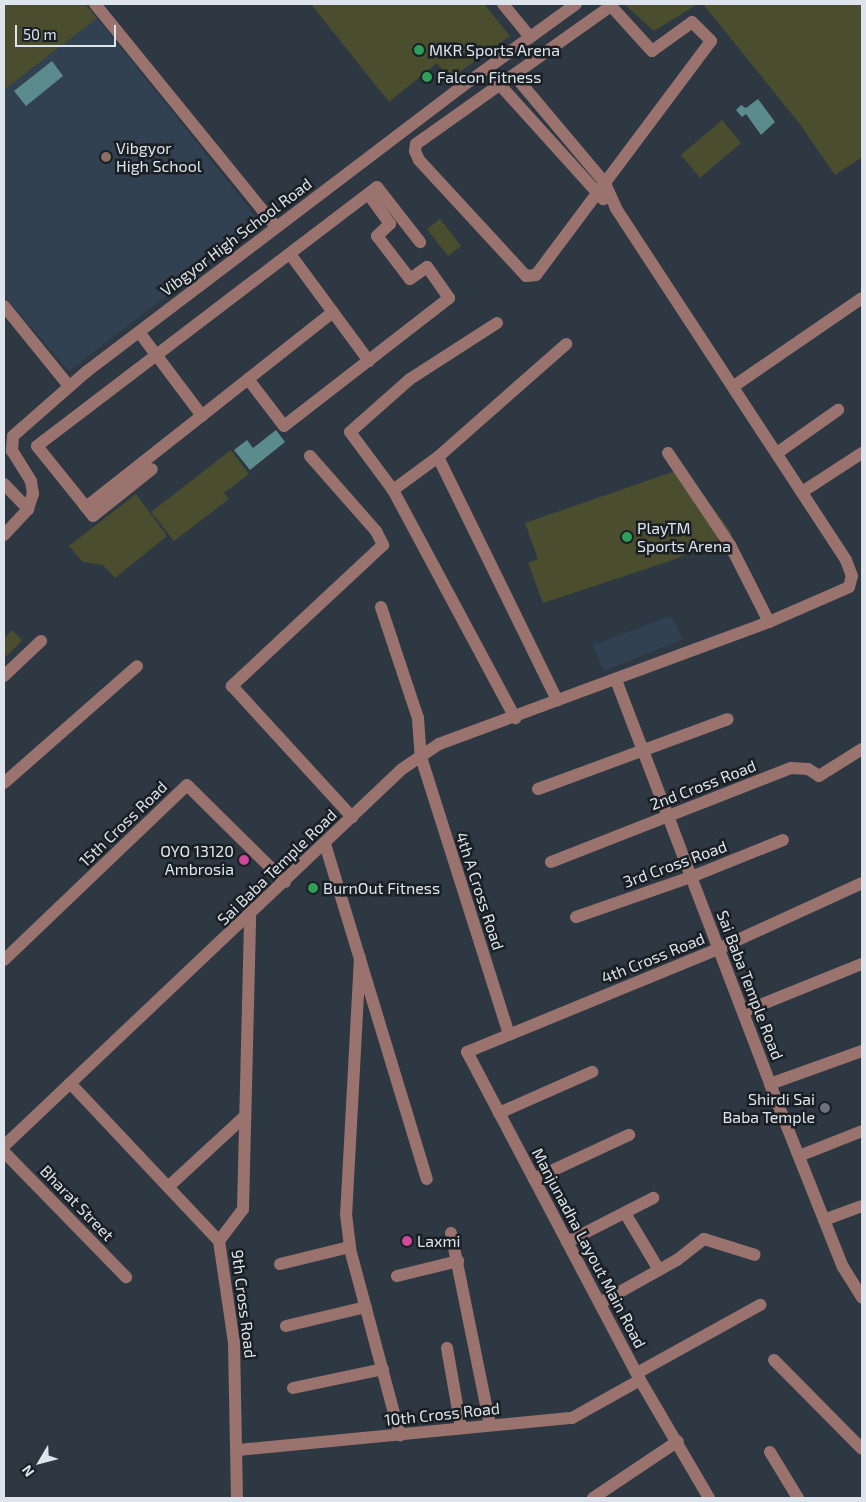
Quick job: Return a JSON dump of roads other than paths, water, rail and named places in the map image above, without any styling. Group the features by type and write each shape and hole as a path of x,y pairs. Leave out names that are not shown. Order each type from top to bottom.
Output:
{"street":[{"path":"95,4 276,227"},
{"path":"503,4 530,37"},
{"name":"Vibgyor High School Road","path":"28,509 33,494 31,481 12,451 13,436 69,386 138,332 460,88 576,4"},
{"path":"611,6 652,50 692,22 711,40 536,275 526,276 419,160 415,151 416,144 500,85 611,6"},
{"path":"507,54 517,73 544,110 606,183 616,208 644,247 777,452 846,560 856,582"},
{"path":"500,85 597,195 616,208"},
{"path":"460,88 470,106"},
{"path":"532,120 544,110"},
{"path":"557,149 568,140"},
{"path":"152,469 93,516 37,446 377,187 420,242"},
{"path":"248,380 284,426 449,298 426,267 410,279 377,236 390,224 368,194"},
{"path":"290,254 369,360"},
{"path":"734,386 862,298"},
{"path":"4,306 69,386"},
{"path":"86,507 333,312"},
{"path":"497,322 410,379 350,432 393,490 515,718"},
{"path":"138,332 202,416"},
{"path":"393,490 438,457 566,344"},
{"path":"777,452 838,410"},
{"path":"668,453 730,545 769,622"},
{"path":"802,492 862,453"},
{"path":"310,456 376,531 383,545 232,686 352,817"},
{"path":"438,457 557,700"},
{"path":"4,484 28,509 4,534"},
{"name":"Sai Baba Temple Road","path":"4,1146 250,917 402,769 464,733 515,718 557,700 616,680 769,622 849,587 856,582"},
{"name":"4th A Cross Road","path":"381,607 418,718 421,757 509,1034"},
{"path":"4,676 41,641"},
{"path":"4,783 137,666"},
{"name":"Sai Baba Temple Road","path":"616,680 742,1012 824,1220 860,1290"},
{"path":"538,789 642,749 728,719"},
{"name":"2nd Cross Road","path":"551,862 791,768 808,769 819,776 862,750"},
{"name":"15th Cross Road","path":"4,960 187,785 285,882"},
{"name":"3rd Cross Road","path":"576,917 691,877 783,840"},
{"path":"325,844 427,1179"},
{"name":"4th Cross Road","path":"509,1034 718,949 862,883"},
{"path":"219,1241 243,1209 250,917"},
{"path":"360,958 346,1214 350,1246 400,1435"},
{"path":"742,1012 862,964"},
{"name":"Manjunadha Layout Main Road","path":"509,1034 466,1052 638,1377 678,1442 709,1498"},
{"path":"770,1084 862,1051"},
{"path":"499,1113 592,1072"},
{"name":"9th Cross Road","path":"70,1083 219,1241 234,1343 238,1450 237,1498"},
{"path":"168,1187 245,1116"},
{"path":"799,1156 862,1131"},
{"path":"534,1179 629,1135"},
{"name":"Bharat Street","path":"4,1152 126,1277"},
{"path":"567,1242 653,1198"},
{"path":"824,1220 862,1206"},
{"path":"625,1213 659,1270"},
{"path":"451,1233 490,1424"},
{"path":"600,1303 659,1270 704,1239 755,1255"},
{"path":"280,1264 350,1246"},
{"path":"397,1276 458,1261"},
{"name":"10th Cross Road","path":"238,1450 400,1435 490,1424 572,1418 760,1305"},
{"path":"286,1326 366,1307"},
{"path":"447,1348 461,1427"},
{"path":"774,1360 862,1449"},
{"path":"293,1388 383,1368"},
{"path":"593,1498 678,1442"},
{"path":"770,1452 798,1498"}],"place":[{"name":"MKR Sports Arena","path":"419,50"},
{"name":"Falcon Fitness","path":"427,77"},
{"name":"Vibgyor High School","path":"106,157"},
{"name":"PlayTM Sports Arena","path":"627,537"},
{"name":"OYO 13120 Ambrosia","path":"244,860"},
{"name":"BurnOut Fitness","path":"313,888"},
{"name":"Shirdi Sai Baba Temple","path":"825,1108"},
{"name":"Laxmi","path":"407,1241"}]}
